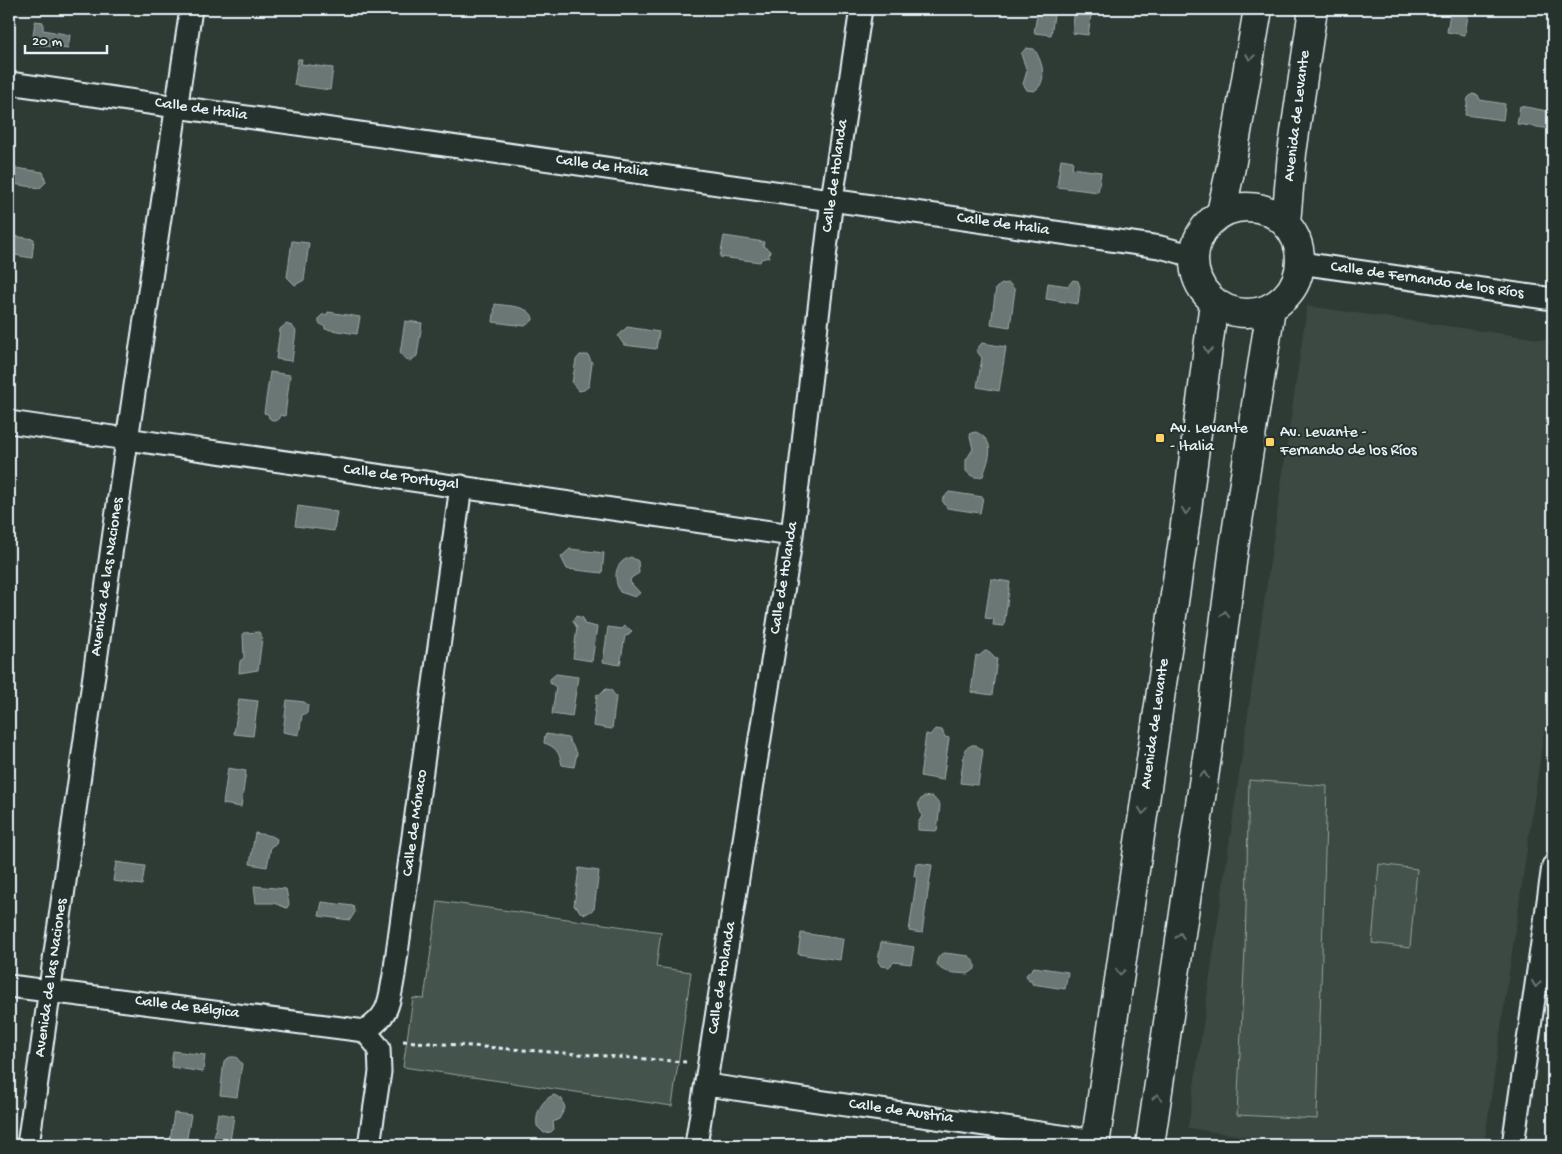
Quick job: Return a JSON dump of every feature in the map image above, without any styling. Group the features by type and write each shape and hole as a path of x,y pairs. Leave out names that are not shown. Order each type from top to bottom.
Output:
{"street":[{"name":"Avenida de las Naciones","path":"28,1145 127,440 191,9"},
{"name":"Calle de Holanda","path":"696,1145 792,535 832,199 861,9"},
{"path":"1221,214 1258,9"},
{"name":"Avenida de Levante","path":"1286,223 1292,153 1313,9"},
{"name":"Calle de Italia","path":"9,83 832,199 1160,247 1194,256"},
{"path":"1255,207 1272,213 1286,223 1294,235 1299,248 1300,263 1298,276 1292,289 1283,300 1271,308 1257,313 1242,313 1227,309 1214,302 1202,289 1195,273 1194,256 1198,239 1207,224 1221,214 1237,208 1255,207"},
{"name":"Calle de Fernando de los Ríos","path":"1300,263 1553,299"},
{"name":"Avenida de Levante","path":"1096,1143 1183,540 1214,302"},
{"path":"1150,1145 1206,760 1234,547 1271,308"},
{"name":"Calle de Portugal","path":"9,422 792,535"},
{"name":"Calle de Mónaco","path":"365,1031 380,1021 388,1004 394,974 461,486"},
{"path":"1513,1145 1553,866"},
{"name":"Calle de Bélgica","path":"9,986 365,1031"},
{"path":"365,1031 379,1048 380,1072 369,1145"},
{"name":"Calle de Austria","path":"706,1085 1096,1143"}],"path":[{"path":"400,1041 695,1063"}],"shaded area":[{"path":"1038,9 1055,9 1051,35 1034,33"},
{"path":"1075,9 1092,9 1088,35 1072,33"},
{"path":"1446,9 1469,9 1465,35 1447,32 1450,13"},
{"path":"35,21 43,22 43,30 70,35 68,49 32,44"},
{"path":"1026,48 1034,49 1043,71 1041,83 1034,91 1027,90 1023,84 1027,71 1021,54"},
{"path":"298,59 302,59 301,64 333,68 330,90 294,85"},
{"path":"1472,94 1478,95 1480,100 1505,104 1503,120 1465,115 1468,98"},
{"path":"1520,106 1553,112 1553,127 1551,129 1517,124"},
{"path":"1061,159 1073,161 1072,168 1101,172 1098,192 1057,187"},
{"path":"15,168 43,172 46,182 40,188 13,184"},
{"path":"9,229 14,230 13,236 34,239 32,258 9,254"},
{"path":"724,236 764,242 763,246 770,251 769,257 761,259 760,262 720,257"},
{"path":"292,241 309,243 304,280 295,285 287,277"},
{"path":"1073,280 1078,281 1080,287 1078,304 1046,299 1048,283 1068,286"},
{"path":"1009,283 1015,290 1010,327 991,324 996,288 1002,284"},
{"path":"495,304 524,309 532,315 533,320 525,326 493,322"},
{"path":"1307,306 1553,341 1553,670 1484,1145 1304,1145 1188,1128"},
{"path":"328,312 360,317 357,334 325,329 319,323 319,318 322,315 327,315"},
{"path":"405,321 422,323 417,356 410,361 406,360 400,353"},
{"path":"286,324 292,326 296,331 292,361 276,359 280,329"},
{"path":"627,327 659,332 656,349 624,345 618,336"},
{"path":"982,343 1006,347 999,391 977,387 982,358 976,350"},
{"path":"580,355 588,355 592,363 589,386 579,391 572,383 576,360"},
{"path":"270,372 290,375 285,416 280,415 278,420 274,421 269,418 268,414 264,413"},
{"path":"976,432 987,441 990,451 983,476 978,477 971,476 966,471 966,460 973,449 970,436 971,433"},
{"path":"949,492 983,497 980,513 947,508 942,500"},
{"path":"298,506 337,512 334,531 295,526"},
{"path":"570,549 604,553 602,573 567,569 561,557"},
{"path":"631,557 638,561 639,573 631,578 630,582 640,593 635,597 620,592 616,581 618,567 625,559"},
{"path":"991,579 1010,582 1004,626 993,625 994,619 985,618"},
{"path":"576,616 583,618 584,624 597,627 592,661 573,658 577,628 573,621"},
{"path":"625,626 632,631 629,635 625,636 620,665 603,662 608,627 622,629"},
{"path":"259,632 262,638 258,670 239,673 240,661 244,658 243,633"},
{"path":"985,651 990,652 997,659 992,695 971,692 976,655 979,656"},
{"path":"556,674 578,677 572,717 552,714 556,687 550,683 550,679"},
{"path":"606,689 611,690 616,697 612,729 593,726 597,694 600,695"},
{"path":"239,699 258,701 253,736 234,734"},
{"path":"287,700 304,702 308,705 307,713 302,715 299,735 283,732"},
{"path":"935,729 942,730 945,737 949,738 943,780 920,776 926,734 930,735"},
{"path":"545,735 568,738 577,753 574,767 562,765 556,751 544,743"},
{"path":"976,745 983,751 978,785 960,783 965,749"},
{"path":"228,768 246,771 241,807 223,804"},
{"path":"1249,780 1327,786 1317,1119 1237,1115 1245,949"},
{"path":"932,796 940,805 937,831 918,830 918,823 922,816 919,802 923,797"},
{"path":"255,833 272,836 277,839 276,844 271,846 267,867 250,864"},
{"path":"116,862 145,866 142,885 113,881"},
{"path":"916,863 932,865 922,933 909,931 917,876 914,876"},
{"path":"1379,864 1417,869 1410,948 1372,943"},
{"path":"579,868 599,871 594,909 586,914 580,912 574,906"},
{"path":"254,886 286,889 289,904 287,908 274,903 256,903"},
{"path":"438,901 661,932 656,967 691,972 672,1106 403,1067 413,998 424,999"},
{"path":"322,902 353,906 355,912 350,920 319,916"},
{"path":"801,933 843,939 840,960 798,954"},
{"path":"881,942 914,947 911,964 894,962 889,967 881,966 878,961"},
{"path":"945,953 969,956 975,963 975,969 968,974 944,971 940,968 937,961"},
{"path":"1034,967 1068,972 1065,989 1032,984 1032,981 1029,981 1026,975"},
{"path":"173,1051 205,1055 203,1072 171,1067"},
{"path":"230,1057 236,1057 242,1064 237,1097 220,1095 224,1061"},
{"path":"554,1095 562,1099 565,1108 559,1119 553,1122 554,1129 551,1132 544,1133 537,1126 538,1112 543,1103"},
{"path":"174,1113 191,1115 186,1143 181,1145 173,1145 173,1142 170,1141"},
{"path":"218,1113 234,1116 230,1141 237,1145 213,1145"}],"place":[{"name":"Av. Levante - Italia","path":"1160,438"},
{"name":"Av. Levante - Fernando de los Ríos","path":"1270,442"}]}
